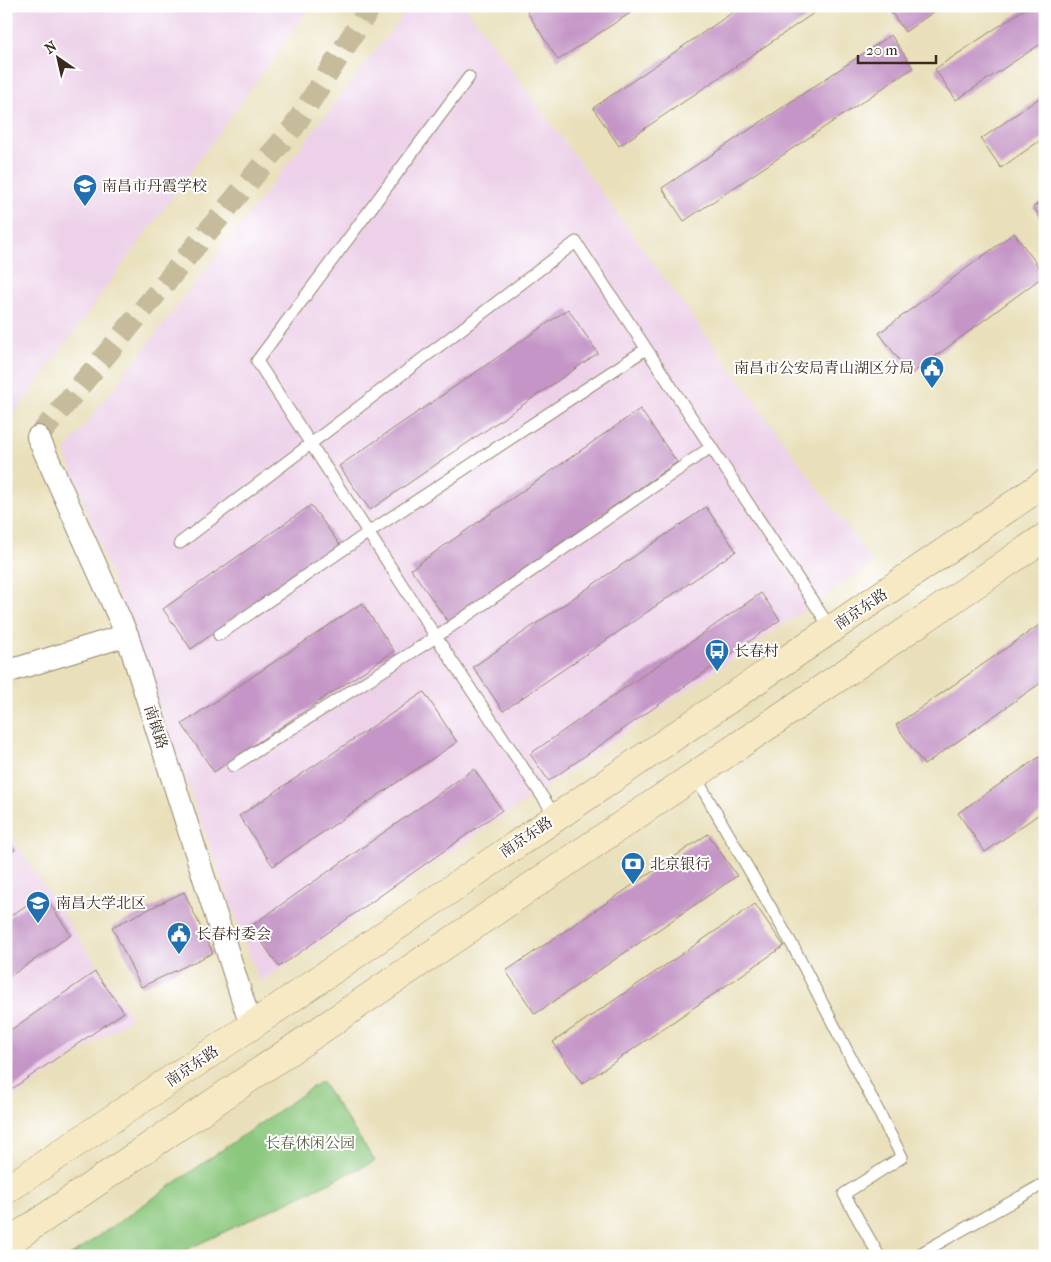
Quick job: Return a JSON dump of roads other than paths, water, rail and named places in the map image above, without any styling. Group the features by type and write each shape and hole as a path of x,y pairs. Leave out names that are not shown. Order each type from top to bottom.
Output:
{"main road":[{"name":"南京东路","path":"6,1190 251,1026 1045,482"},
{"path":"6,1244 694,774 1045,537"}],"street":[{"name":"南镇路","path":"38,438 127,635 251,1026"},
{"path":"6,672 127,635"}],"lane":[{"path":"469,77 256,361 556,817"},
{"path":"180,543 576,242 831,629"},
{"path":"219,635 369,532 646,349"},
{"path":"233,766 436,637 711,447"},
{"path":"694,774 794,948 902,1157 844,1194 879,1256"},
{"path":"916,1256 1045,1183"}],"tunnel":[{"path":"38,437 293,128 371,6"}],"place":[{"name":"南昌市丹霞学校","path":"85,207"},
{"name":"南昌市公安局青山湖区分局","path":"932,389"},
{"name":"长春村","path":"717,672"},
{"name":"北京银行","path":"633,885"},
{"name":"南昌大学北区","path":"38,924"},
{"name":"长春村委会","path":"179,955"}],"park label":[{"name":"长春休闲公园","path":"310,1143"}]}
